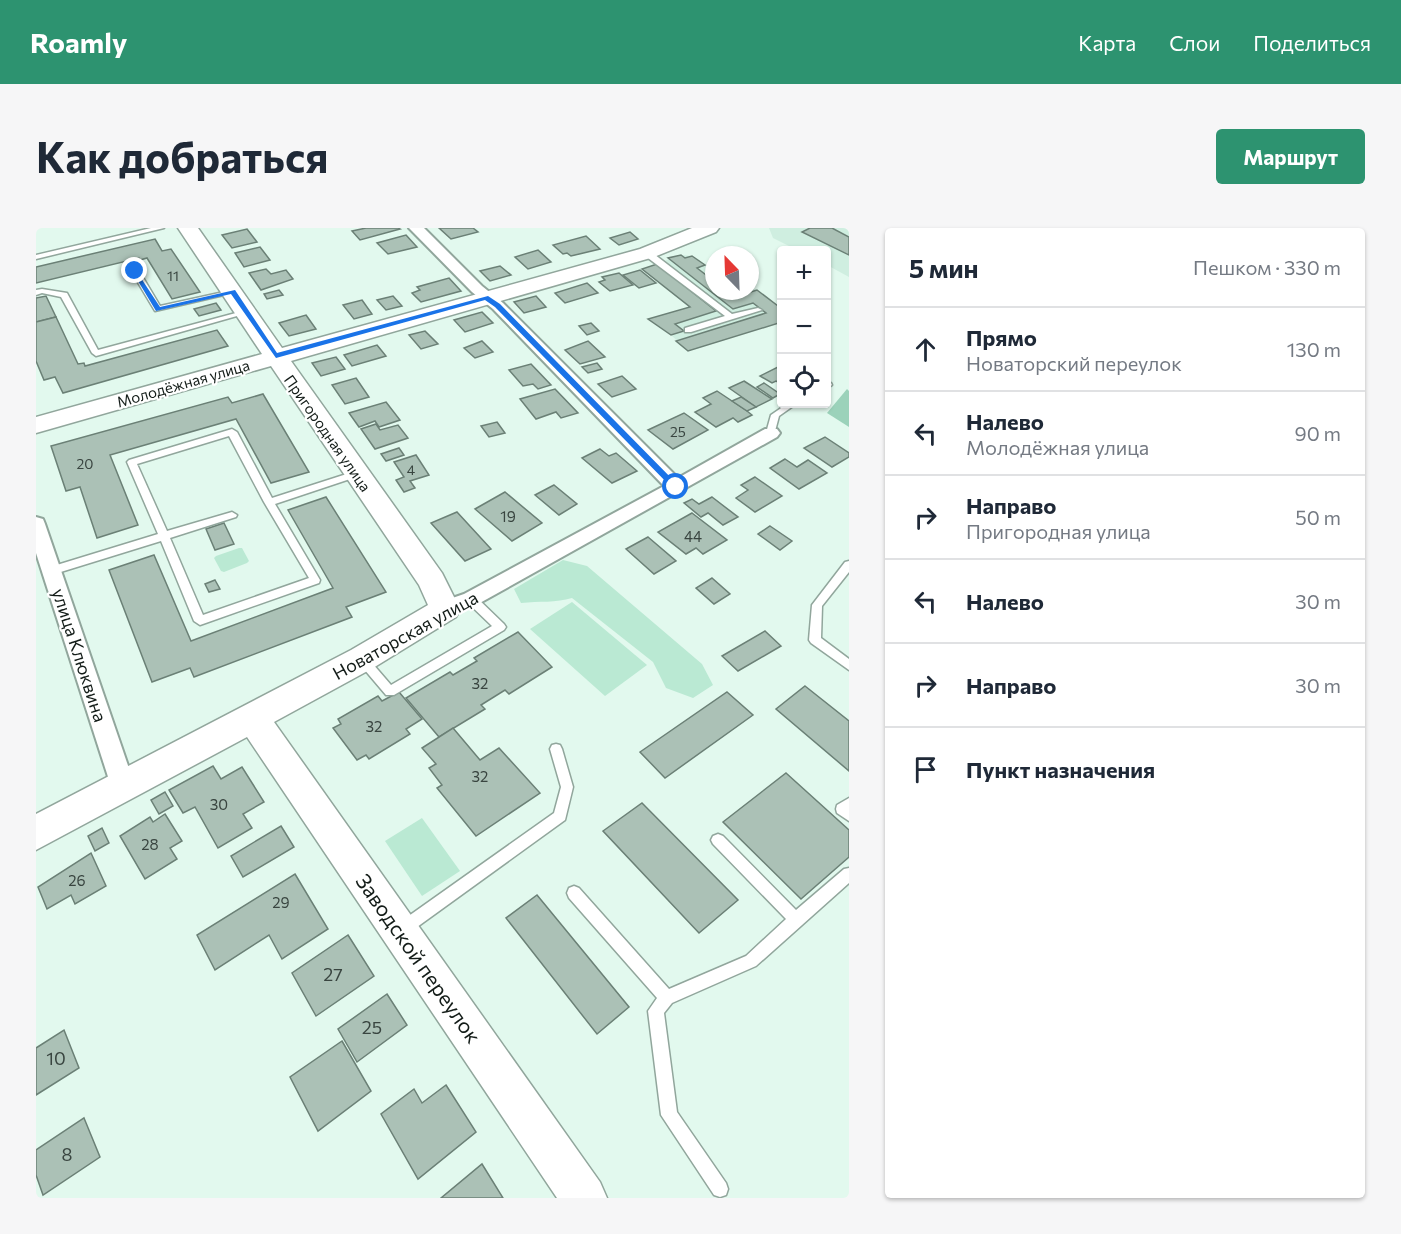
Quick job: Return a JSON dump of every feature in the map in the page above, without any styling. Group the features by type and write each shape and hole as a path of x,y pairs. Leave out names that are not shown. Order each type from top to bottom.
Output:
{"street":[{"name":"Пригородная улица","path":"188,228 432,581 458,604"},
{"path":"416,228 498,306 676,487"},
{"name":"Молодёжная улица","path":"36,425 647,253 709,228"},
{"name":"Новаторская улица","path":"36,833 362,659 771,433"},
{"name":"улица Клюквина","path":"36,524 123,786"},
{"name":"Заводской переулок","path":"253,718 584,1198"}],"lane":[{"path":"36,257 160,228"},
{"path":"647,253 731,317"},
{"path":"132,266 158,309 233,292"},
{"path":"36,293 42,291 64,295 96,353 247,312"},
{"path":"688,330 758,310"},
{"path":"771,433 775,415 786,408"},
{"path":"232,432 268,502 315,580 200,621 162,536 132,462 232,432"},
{"path":"268,502 356,474"},
{"path":"51,571 232,515"},
{"path":"849,565 817,605 815,640 849,665"},
{"path":"362,659 390,692 500,627 458,604"},
{"path":"400,931 560,816 567,787 556,749"},
{"path":"849,804 842,809 849,815"},
{"path":"718,840 796,920"},
{"path":"720,1189 669,1115 656,1011 667,998 751,961 849,874"},
{"path":"574,893 667,998"}],"shaded area":[{"path":"769,228 849,228 849,277 831,267 831,246 789,246 773,238"},
{"path":"681,255 692,256 705,264 705,300 759,300 759,292 777,306 777,323 688,351 671,335 648,319 689,307 642,269"},
{"path":"242,548 249,561 224,572 221,571 214,558"},
{"path":"563,560 587,566 702,664 713,685 693,698 666,688 653,662 572,598 521,603 514,589"},
{"path":"572,602 647,665 605,696 530,629"},
{"path":"422,818 460,871 422,896 385,841"}],"green space":[{"path":"847,389 849,391 849,427 827,413"}],"building":[{"path":"366,228 400,229 360,240 352,231"},
{"path":"439,228 473,228 478,232 451,239"},
{"path":"810,228 832,228 849,237 849,255 831,246 802,232"},
{"path":"247,229 257,242 232,248 222,235"},
{"path":"630,232 638,239 619,245 610,238"},
{"path":"406,235 417,247 388,254 377,243"},
{"path":"586,236 600,249 571,256 567,253 563,254 553,245"},
{"path":"155,239 162,251 171,249 200,292 172,299 147,258 36,283 36,267"},
{"path":"260,247 270,260 244,267 235,253"},
{"path":"538,250 551,262 528,269 515,257"},
{"path":"681,255 685,258 692,256 705,265 697,268 705,274 705,287 668,258"},
{"path":"657,264 716,311 675,324 684,331 671,335 648,319 690,307 642,269"},
{"path":"500,266 511,275 490,281 480,271"},
{"path":"266,269 271,274 286,270 293,279 261,290 249,273"},
{"path":"640,270 656,283 639,288 623,275"},
{"path":"619,273 633,285 610,291 599,282 605,280 602,277"},
{"path":"449,278 461,291 421,302 412,293 420,290 417,287"},
{"path":"587,283 598,293 565,303 555,293"},
{"path":"279,290 283,295 267,299 264,294"},
{"path":"759,292 777,305 777,324 688,351 676,341 766,313 753,303 733,309 722,300 759,300"},
{"path":"46,296 56,317 36,322 36,298"},
{"path":"393,296 402,306 386,310 377,300"},
{"path":"536,296 546,307 524,313 514,302"},
{"path":"362,300 372,314 354,319 343,305"},
{"path":"216,303 221,310 199,316 194,309"},
{"path":"482,312 493,323 465,332 454,320"},
{"path":"306,315 316,329 289,336 279,323"},
{"path":"56,317 78,364 84,363 85,366 217,330 228,346 63,393 55,377 44,380 36,361 36,322"},
{"path":"591,323 599,331 587,335 579,326"},
{"path":"425,331 438,344 421,349 409,335"},
{"path":"482,341 493,352 475,358 464,348"},
{"path":"588,341 605,357 580,364 565,350"},
{"path":"377,345 386,356 352,366 344,355"},
{"path":"336,357 345,369 321,376 312,363"},
{"path":"597,363 602,369 588,373 582,367"},
{"path":"531,364 551,385 538,389 533,384 523,386 509,370"},
{"path":"777,368 777,382 772,383 760,376"},
{"path":"622,376 636,389 612,397 598,384"},
{"path":"356,378 369,397 345,404 332,385"},
{"path":"744,381 772,399 756,407 729,388"},
{"path":"764,383 777,392 777,396 773,398 757,387"},
{"path":"555,389 578,413 561,418 556,412 536,419 520,399"},
{"path":"717,391 752,415 738,422 733,418 716,427 695,412 711,404 703,398"},
{"path":"263,394 309,472 271,483 236,419 110,455 138,525 97,538 80,487 66,491 51,446 228,397 232,403"},
{"path":"741,397 756,407 747,411 732,401"},
{"path":"386,402 400,420 379,427 375,421 359,427 349,413"},
{"path":"684,413 708,430 673,449 648,430"},
{"path":"497,422 505,433 489,437 481,426"},
{"path":"376,424 380,430 398,425 408,438 375,449 361,429"},
{"path":"825,437 849,453 849,457 832,467 804,448"},
{"path":"399,448 404,455 386,461 381,454"},
{"path":"600,449 609,456 616,453 637,471 612,483 582,458"},
{"path":"416,455 429,475 410,481 415,488 404,492 396,480 404,477 394,462"},
{"path":"785,459 797,467 808,460 827,473 799,489 770,468"},
{"path":"755,477 782,496 755,512 736,498 748,490 741,485"},
{"path":"554,485 577,504 559,515 535,495"},
{"path":"505,492 542,523 512,541 475,509"},
{"path":"326,497 386,592 346,607 352,617 194,677 190,668 152,682 109,570 154,555 191,641 333,588 288,510"},
{"path":"712,497 738,517 723,525 708,513 701,517 684,503 692,499 699,504"},
{"path":"457,512 491,549 465,561 431,523"},
{"path":"692,513 727,540 703,554 696,548 686,554 658,532"},
{"path":"224,523 234,544 215,550 206,529"},
{"path":"770,526 792,541 780,550 758,534"},
{"path":"648,537 676,561 654,574 626,549"},
{"path":"712,578 730,594 714,604 696,588"},
{"path":"215,580 220,589 209,592 205,584"},
{"path":"765,631 781,646 738,671 722,656"},
{"path":"518,632 552,667 509,694 505,690 481,705 485,709 439,737 406,698 450,672 453,675 477,661 474,658"},
{"path":"805,686 849,721 849,771 776,709"},
{"path":"399,692 422,719 406,729 410,734 369,759 366,755 357,760 333,728 341,724 338,719 378,696 382,701"},
{"path":"727,692 753,715 665,778 640,752"},
{"path":"453,728 480,760 499,748 540,793 476,836 437,788 442,785 429,768 436,764 422,748"},
{"path":"213,766 221,779 242,767 264,802 243,814 252,828 218,848 195,807 183,813 169,790"},
{"path":"786,773 849,830 849,857 801,899 723,822"},
{"path":"165,792 173,806 159,814 151,800"},
{"path":"642,803 738,900 699,933 603,831"},
{"path":"165,814 182,841 170,848 177,859 145,879 120,836 150,817 153,822"},
{"path":"281,826 294,847 243,877 231,856"},
{"path":"102,828 109,843 95,851 88,836"},
{"path":"91,853 106,886 75,904 71,895 47,909 38,887"},
{"path":"295,874 328,929 282,959 269,935 215,970 197,935"},
{"path":"537,895 629,1007 597,1034 506,918"},
{"path":"348,935 374,976 316,1016 292,973"},
{"path":"387,994 407,1025 357,1062 338,1029"},
{"path":"64,1030 79,1068 36,1095 36,1048"},
{"path":"342,1041 371,1091 318,1131 290,1077"},
{"path":"446,1085 476,1132 418,1179 381,1114 414,1089 422,1103"},
{"path":"84,1118 100,1157 43,1195 36,1175 36,1150"},
{"path":"482,1164 503,1198 441,1198"}],"route":[{"path":"135,271 158,309 233,292 276,356 486,297 498,306 676,487"}]}
